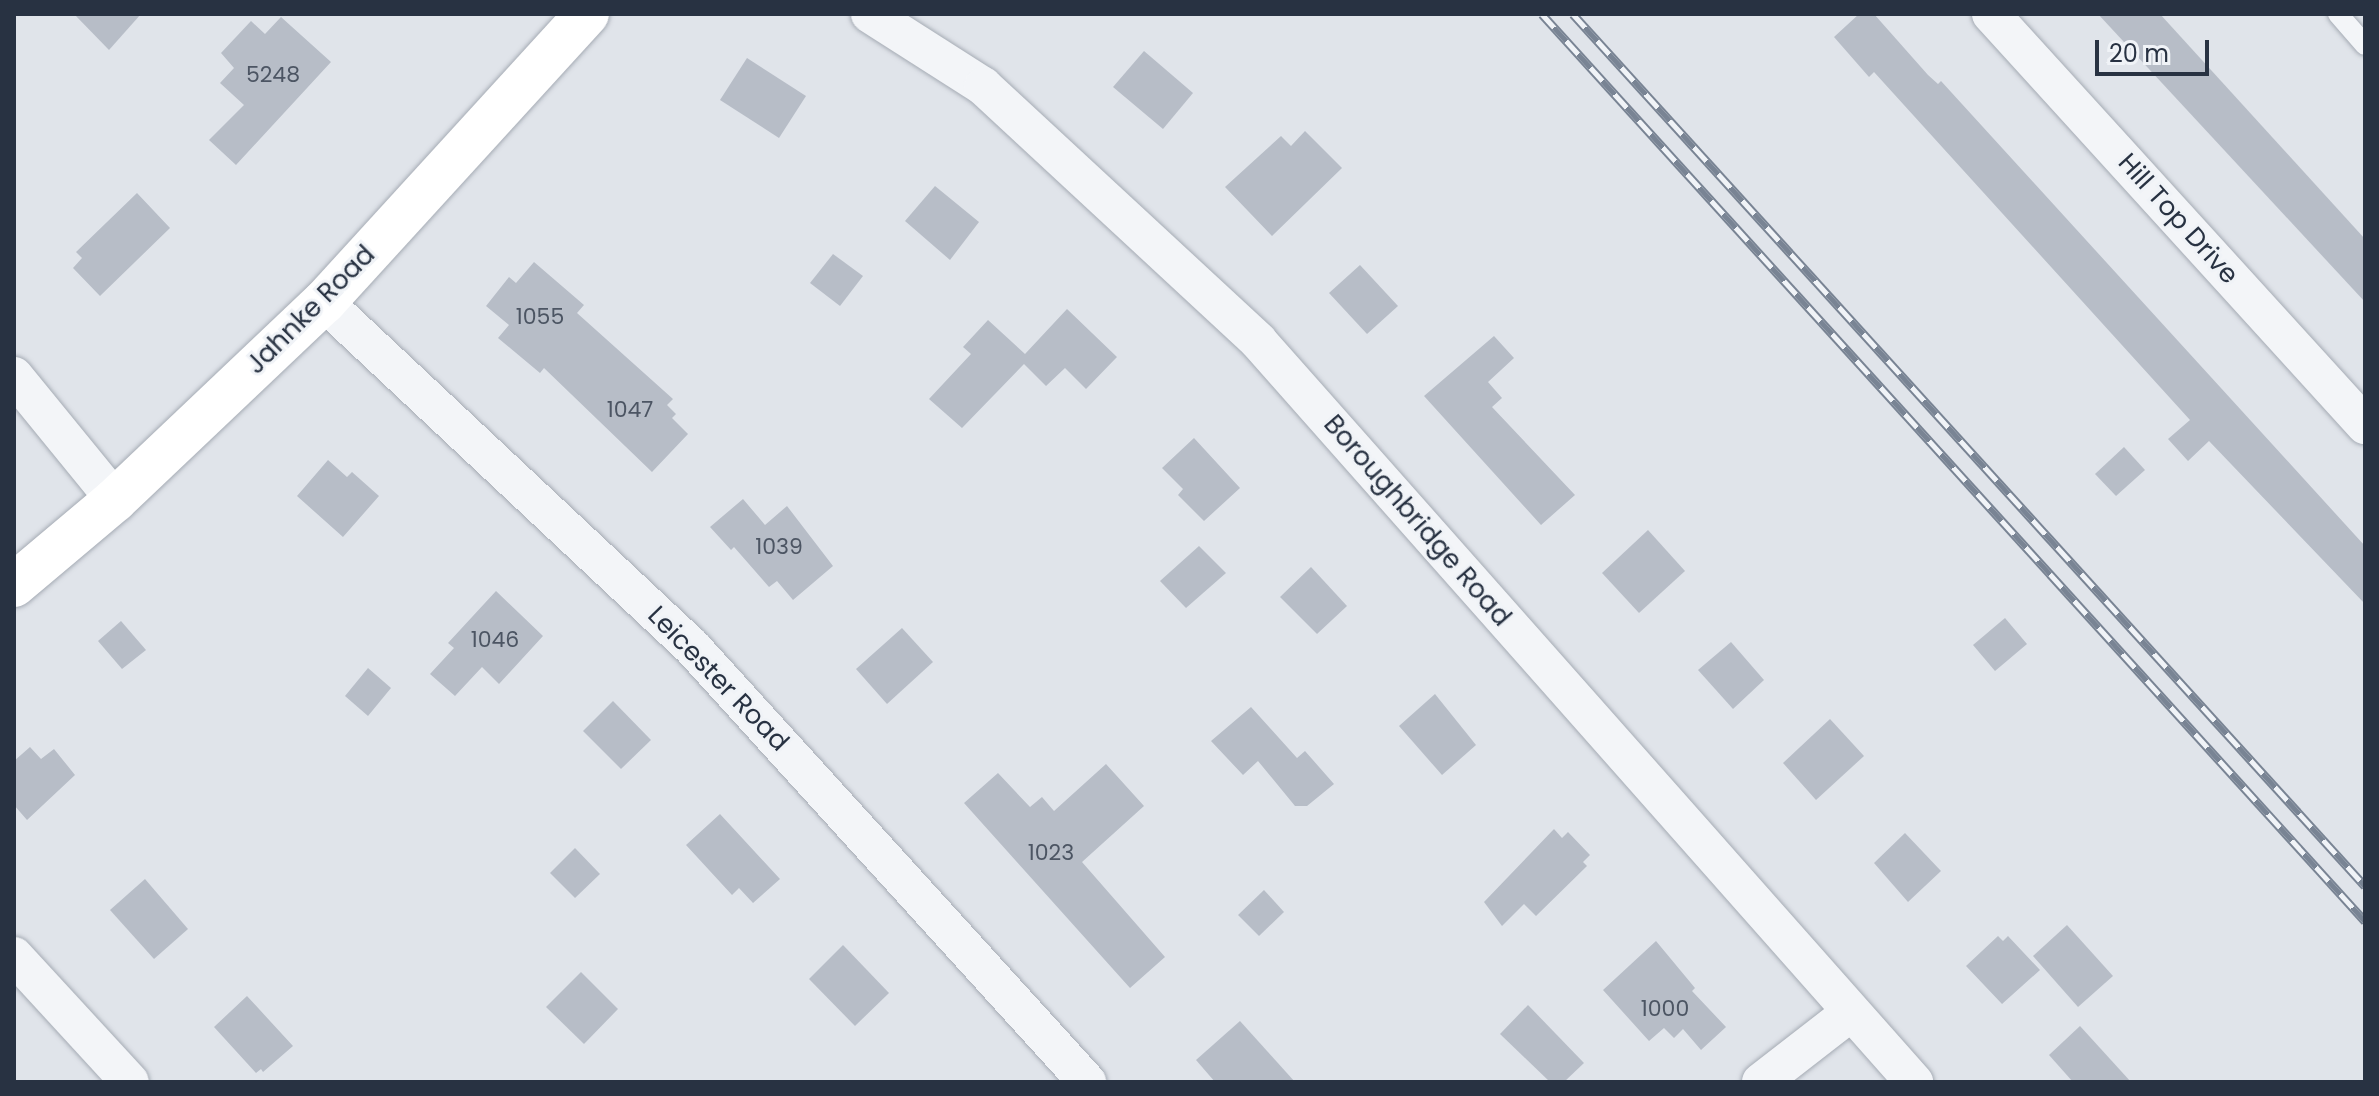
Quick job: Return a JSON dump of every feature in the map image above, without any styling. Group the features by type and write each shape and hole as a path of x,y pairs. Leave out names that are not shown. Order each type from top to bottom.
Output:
{"main road":[{"name":"Jahnke Road","path":"14,585 115,500 324,302 587,14"}],"street":[{"name":"Boroughbridge Road","path":"870,14 983,86 1258,341 1914,1082"},
{"name":"Hill Top Drive","path":"1991,14 2365,425"},
{"name":"Leicester Road","path":"324,302 692,647 1087,1082"},
{"path":"14,376 115,500"},
{"path":"14,956 130,1082"},
{"path":"1761,1082 1850,1013"}],"lane":[{"path":"2338,14 2365,45"}],"building":[{"path":"74,14 141,14 109,50"},
{"path":"1859,14 1874,14 1928,75 1938,84 1941,81 2365,546 2365,604 2209,441 2188,461 2168,439 2190,420 1874,72 1869,77 1834,37"},
{"path":"2098,14 2160,14 2365,239 2365,302"},
{"path":"281,17 331,62 236,165 209,140 244,105 220,83 234,68 221,53 251,21 265,34"},
{"path":"1144,51 1193,93 1163,129 1113,87"},
{"path":"747,58 806,96 779,138 720,100"},
{"path":"1305,131 1342,168 1272,236 1225,187 1281,136 1291,146"},
{"path":"935,186 979,222 950,260 905,221"},
{"path":"137,193 170,228 100,296 73,268 82,258 76,252"},
{"path":"833,254 863,276 840,306 810,283"},
{"path":"534,262 584,305 577,313 673,399 667,405 676,414 672,418 688,434 652,472 544,368 540,373 498,338 509,325 486,306 509,277 516,283"},
{"path":"1360,265 1398,306 1367,334 1329,293"},
{"path":"1067,309 1117,357 1086,389 1065,368 1046,386 1024,364 962,428 929,399 971,354 963,347 988,320 1025,354"},
{"path":"1494,336 1514,358 1488,382 1502,398 1492,407 1575,495 1541,525 1424,396"},
{"path":"1194,438 1240,488 1204,521 1178,495 1183,489 1162,468"},
{"path":"2124,447 2145,470 2116,496 2095,474"},
{"path":"328,460 347,477 352,472 379,496 343,537 297,496"},
{"path":"743,499 765,525 787,506 833,566 793,600 777,581 769,587 734,547 731,550 710,527"},
{"path":"1648,530 1685,571 1639,613 1602,573"},
{"path":"1199,546 1226,573 1186,608 1160,581"},
{"path":"1311,567 1347,606 1317,634 1280,597"},
{"path":"496,591 543,636 499,684 482,667 455,696 430,674 454,648 448,643"},
{"path":"2005,618 2027,644 1995,671 1973,645"},
{"path":"121,621 146,650 122,669 98,641"},
{"path":"902,628 933,662 887,704 856,669"},
{"path":"1731,642 1764,680 1733,709 1698,670"},
{"path":"368,668 391,688 368,716 345,696"},
{"path":"1435,694 1476,745 1442,775 1399,726"},
{"path":"613,701 651,740 621,769 583,731"},
{"path":"1251,707 1297,758 1305,751 1334,784 1307,806 1295,806 1258,761 1243,775 1211,741"},
{"path":"1830,719 1864,756 1816,800 1783,763"},
{"path":"30,747 41,759 54,749 75,775 27,820 14,805 14,761"},
{"path":"1106,764 1144,806 1082,862 1165,957 1130,988 964,803 998,773 1030,807 1042,797 1054,811"},
{"path":"720,814 780,879 753,903 739,888 732,895 686,845"},
{"path":"1554,829 1562,838 1568,832 1590,855 1583,862 1587,866 1536,916 1524,904 1502,926 1484,902"},
{"path":"1905,833 1941,871 1908,902 1874,863"},
{"path":"575,848 600,874 575,898 550,873"},
{"path":"145,879 188,929 154,959 110,910"},
{"path":"1264,890 1284,912 1259,936 1238,915"},
{"path":"2067,925 2113,976 2078,1007 2033,956"},
{"path":"1998,936 2003,941 2008,936 2040,970 2002,1004 1966,966"},
{"path":"1656,941 1695,988 1692,991 1726,1027 1701,1050 1683,1029 1674,1038 1664,1028 1649,1041 1603,990"},
{"path":"843,945 889,993 855,1026 809,979"},
{"path":"581,972 618,1009 584,1044 546,1007"},
{"path":"247,996 293,1046 263,1072 261,1069 256,1073 214,1027"},
{"path":"1528,1005 1584,1063 1564,1082 1550,1082 1500,1034"},
{"path":"1240,1021 1295,1082 1215,1082 1196,1060"},
{"path":"2080,1026 2131,1082 2073,1082 2049,1055"}],"railway":[{"path":"1542,14 2365,921"},
{"path":"1573,14 2365,886"}]}
